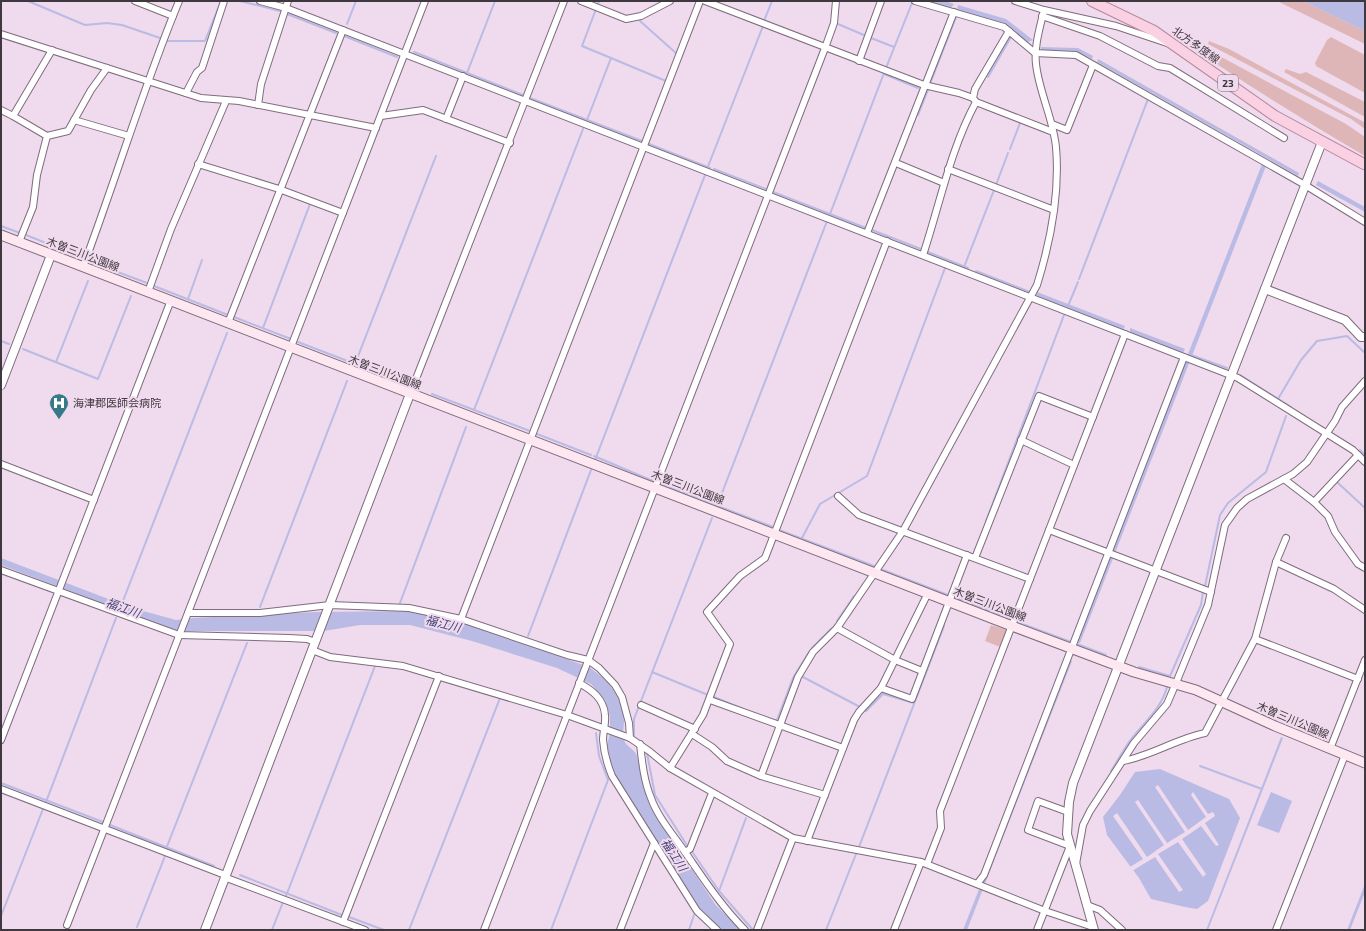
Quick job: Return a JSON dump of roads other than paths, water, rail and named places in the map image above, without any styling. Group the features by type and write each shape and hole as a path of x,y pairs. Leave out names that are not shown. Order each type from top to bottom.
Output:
{"main road":[{"name":"北方多度線","path":"1092,1 1154,31 1274,116 1364,164"},
{"name":"木曽三川公園線","path":"1,235 1071,649 1119,666 1176,683 1221,700 1275,726 1365,763"}],"street":[{"path":"135,1 173,16"},
{"path":"83,267 108,202 147,81 179,1"},
{"path":"186,93 197,72 202,68 224,1"},
{"path":"260,1 286,8 526,100 1232,375 1353,450 1365,462"},
{"path":"258,105 261,84 288,1"},
{"path":"67,925 425,1"},
{"path":"205,930 410,394 510,143 564,1"},
{"path":"581,1 626,18 641,16 670,1"},
{"path":"461,619 700,1"},
{"path":"705,1 924,85 959,93 1054,132"},
{"path":"484,930 825,48 834,23 836,1"},
{"path":"859,61 881,1"},
{"path":"915,1 1004,27 1035,53 1076,55 1365,222"},
{"path":"1015,1 1100,36 1158,66 1170,68 1284,138"},
{"path":"867,234 896,163 924,85 954,12"},
{"path":"1043,13 1116,26 1177,46"},
{"path":"761,776 779,724 798,677 813,652 837,628 902,531 1031,297 1043,266 1058,191 1054,132 1036,65 1035,53 1043,13"},
{"path":"228,323 342,30"},
{"path":"923,255 948,169 974,100 975,89 1009,31"},
{"path":"1,34 201,98 239,101 376,128"},
{"path":"13,116 52,50"},
{"path":"1052,124 1067,130 1093,64"},
{"path":"1,110 47,136 68,131 91,90 107,68"},
{"path":"446,119 463,76"},
{"path":"148,292 171,229 226,101"},
{"path":"381,116 422,110 510,143"},
{"path":"74,120 129,136"},
{"path":"19,242 33,207 37,175 47,136"},
{"path":"1093,928 1067,834 1068,812 1073,783 1322,142"},
{"path":"896,163 944,182"},
{"path":"198,164 279,189 343,213"},
{"path":"948,169 1054,210"},
{"path":"670,768 710,700 730,644 707,612 740,576 765,558 887,241"},
{"path":"1,385 52,255"},
{"path":"1265,289 1345,320 1361,336 1365,337"},
{"path":"1,740 171,300"},
{"path":"894,930 941,828 940,811 1125,334"},
{"path":"978,884 984,876 1071,649 1111,553 1184,357"},
{"path":"1076,864 1083,825 1134,744 1167,704 1200,627 1211,592 1225,525 1237,508 1247,499 1293,474 1307,462 1327,433 1342,407 1365,381"},
{"path":"975,558 1039,396 1093,417"},
{"path":"1021,440 1074,464"},
{"path":"1314,502 1358,455"},
{"path":"1,464 94,500"},
{"path":"1284,479 1314,502 1328,516 1335,532 1358,564 1365,568"},
{"path":"838,496 859,515 1030,579"},
{"path":"1049,530 1211,592"},
{"path":"1123,761 1137,759 1187,737 1205,733 1221,700 1255,639 1276,562 1286,538"},
{"path":"881,688 912,699 967,555"},
{"path":"1276,562 1334,589 1365,610"},
{"path":"1,570 180,634 307,639 330,657 397,665 439,676 567,715 629,738 640,744 670,768 793,838 924,863 1045,911 1093,928"},
{"path":"807,841 843,748 859,712 881,688 928,593"},
{"path":"187,614 260,613 329,607 409,608 461,619 587,661 606,675 622,697 629,723 629,738"},
{"path":"837,628 895,660 922,671"},
{"path":"1255,639 1358,679"},
{"path":"1330,749 1365,660"},
{"path":"343,922 439,676"},
{"path":"579,682 589,688 600,698 605,715 604,756 612,776 697,911 717,930"},
{"path":"710,700 843,748"},
{"path":"642,705 693,731 727,761 761,776 825,795"},
{"path":"640,744 644,777 651,799 685,852 728,913 744,930"},
{"path":"1276,930 1345,755"},
{"path":"1,789 366,930"},
{"path":"685,852 690,848 712,793"},
{"path":"1068,812 1038,801 1028,830 1070,846"},
{"path":"757,930 793,838"},
{"path":"620,930 654,843"},
{"path":"1037,930 1070,846"},
{"path":"1087,905 1100,910 1122,930"}],"water":[{"path":"926,1 945,1 954,4 951,8"},
{"path":"1303,1 1365,1 1365,31"},
{"path":"958,5 1006,19 1033,40 1028,42 1005,24 957,10"},
{"path":"1041,47 1078,48 1093,56 1092,59 1076,51 1041,50"},
{"path":"1098,59 1299,173 1298,176 1097,62"},
{"path":"1262,164 1266,166 1080,643 1076,642"},
{"path":"1318,181 1365,207 1365,212 1316,185"},
{"path":"1037,292 1125,326 1123,330 1037,296"},
{"path":"1130,328 1185,349 1183,353 1130,333"},
{"name":"福江川","path":"1,558 132,608 176,620 316,612 414,611 437,615 467,624 589,667 603,678 617,697 623,712 624,740 637,756 650,806 715,904 740,930 721,930 701,910 613,771 607,745 610,733 610,716 605,700 591,684 557,668 472,641 410,625 360,625 324,631 186,631 171,629 1,565"},
{"path":"1069,660 1072,661 967,930 963,930"},
{"path":"1281,737 1283,738 1208,930 1206,930"},
{"path":"1160,769 1229,799 1240,818 1208,901 1197,909 1151,899 1139,878 1107,835 1103,817 1135,772"},
{"path":"1271,792 1292,801 1279,833 1257,825"},
{"path":"1365,884 1365,892 1350,930 1347,930"}],"waterway":[{"path":"28,1 85,25 107,23 122,25 160,38"},
{"path":"166,41 205,41 221,1"},
{"path":"240,1 280,11"},
{"path":"347,24 356,1"},
{"path":"467,73 495,1"},
{"path":"597,4 600,1"},
{"path":"764,21 772,1"},
{"path":"886,68 912,3"},
{"path":"587,120 611,58 582,46 596,9"},
{"path":"287,14 336,33"},
{"path":"930,84 956,17"},
{"path":"640,21 677,54 676,55"},
{"path":"838,24 866,36"},
{"path":"707,169 763,26"},
{"path":"344,36 397,57"},
{"path":"988,77 1011,37"},
{"path":"871,38 894,47"},
{"path":"414,52 523,95"},
{"path":"611,58 666,81"},
{"path":"830,214 884,73"},
{"path":"884,74 918,88"},
{"path":"918,115 928,90"},
{"path":"530,98 642,141"},
{"path":"1079,279 1148,99"},
{"path":"1010,149 1020,123"},
{"path":"474,410 583,129"},
{"path":"649,144 710,168"},
{"path":"996,185 1008,153"},
{"path":"355,364 436,156"},
{"path":"714,169 766,189"},
{"path":"595,460 705,175"},
{"path":"964,267 994,190"},
{"path":"773,192 866,228"},
{"path":"263,328 310,204"},
{"path":"717,506 827,221"},
{"path":"1,226 20,233"},
{"path":"872,230 921,249"},
{"path":"26,235 81,257"},
{"path":"928,252 968,268"},
{"path":"188,299 202,260"},
{"path":"91,262 147,283"},
{"path":"802,538 820,504 867,476 945,268"},
{"path":"976,271 1030,292"},
{"path":"56,362 88,281"},
{"path":"1068,306 1078,282"},
{"path":"154,286 228,315"},
{"path":"23,349 98,379 131,296"},
{"path":"986,521 1064,315"},
{"path":"234,317 291,339"},
{"name":"福江川","path":"121,606 227,333"},
{"path":"1278,399 1301,360 1317,341 1347,336 1365,353"},
{"path":"1,341 9,344"},
{"path":"298,342 397,380"},
{"path":"1191,355 1227,368"},
{"path":"1240,375 1291,407"},
{"path":"260,607 347,381"},
{"path":"432,394 530,431"},
{"path":"1205,586 1220,515 1228,503 1266,472 1286,416"},
{"path":"400,603 466,427"},
{"path":"537,434 591,455"},
{"path":"1360,450 1365,455"},
{"path":"594,456 653,481"},
{"path":"528,636 591,470"},
{"path":"1337,482 1365,508"},
{"path":"660,484 773,527"},
{"path":"634,735 634,719 712,518"},
{"path":"779,530 874,566"},
{"path":"883,570 948,595"},
{"path":"1139,667 1170,676 1201,605 1203,592"},
{"path":"837,621 854,596"},
{"path":"956,598 1011,619"},
{"name":"福江川","path":"46,802 116,618"},
{"path":"1017,622 1071,642"},
{"path":"859,847 944,626"},
{"path":"812,648 832,628"},
{"path":"166,849 247,643"},
{"path":"1077,644 1106,655"},
{"path":"773,721 777,720 793,678 809,652"},
{"path":"286,896 375,666"},
{"path":"652,672 708,695"},
{"path":"801,676 860,707"},
{"path":"1111,771 1129,742 1156,710 1167,687"},
{"path":"865,710 866,711 883,694 914,703"},
{"path":"714,697 743,709"},
{"path":"409,930 500,698"},
{"path":"551,930 608,780 599,756 596,733"},
{"path":"647,753 655,795 688,847"},
{"path":"1200,766 1262,789"},
{"path":"1,783 103,822"},
{"path":"1,916 43,809"},
{"path":"719,891 746,818"},
{"path":"110,825 214,866"},
{"path":"693,853 719,891 753,930"},
{"path":"826,930 856,854"},
{"path":"137,927 165,856"},
{"path":"240,875 342,915"},
{"path":"272,930 283,902"},
{"path":"689,930 694,915"},
{"path":"349,917 384,930"}],"place":[{"name":"海津郡医師会病院","path":"59,420"}]}
